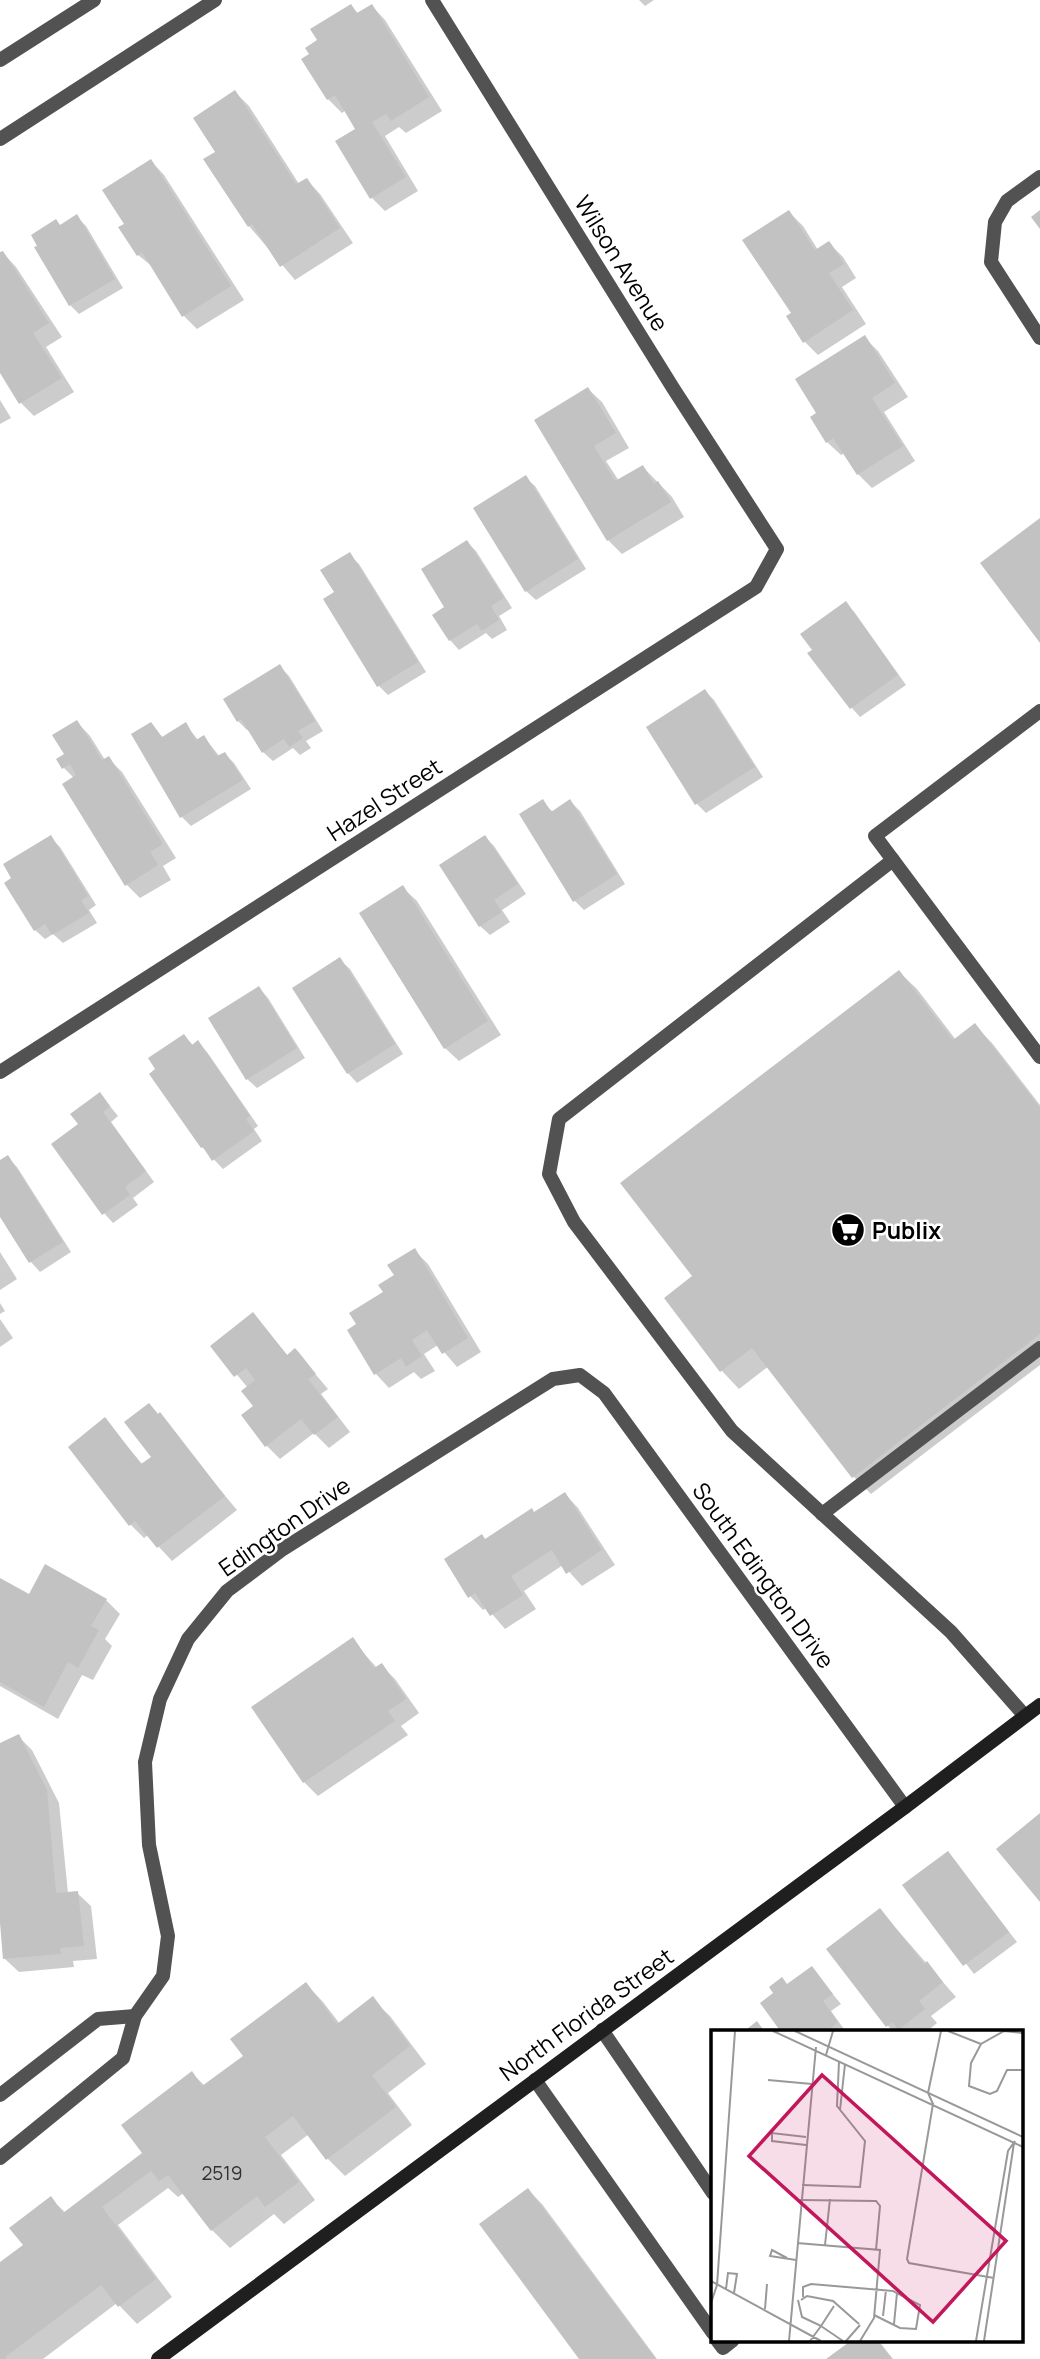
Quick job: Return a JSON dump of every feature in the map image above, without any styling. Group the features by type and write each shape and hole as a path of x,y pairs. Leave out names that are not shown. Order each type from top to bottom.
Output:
{"street":[{"path":"0,60 94,0"},
{"path":"0,139 215,0"},
{"name":"Wilson Avenue","path":"432,0 776,549"},
{"path":"1040,177 1007,201 995,222 991,262 1040,338"},
{"name":"Hazel Street","path":"0,1072 757,587 776,549"},
{"path":"1040,710 875,836 1040,1057"},
{"path":"893,860 559,1119 549,1174 574,1222 732,1432 951,1633 1025,1716"},
{"path":"822,1514 1040,1348"},
{"name":"South Edington Drive","path":"580,1375 604,1393 905,1807"},
{"name":"Edington Drive","path":"0,2158 124,2058 135,2016 163,1976 168,1936 149,1845 145,1762 160,1699 188,1639 227,1591 283,1549 553,1379 580,1375"},
{"name":"North Florida Street","path":"158,2359 1040,1705"},
{"path":"0,2095 99,2019 135,2016"},
{"path":"602,2030 711,2190"},
{"path":"535,2080 711,2330"}],"building":[{"path":"351,4 357,13 372,4 429,97 391,121 386,114 372,122 406,177 370,199 335,141 355,129 335,95 327,100 301,59 309,54 305,48 317,40 310,29"},
{"path":"235,90 296,184 307,178 340,228 280,267 252,224 248,227 203,159 215,152 193,118"},
{"path":"151,159 231,286 182,317 142,252 137,256 118,227 124,224 102,190"},
{"path":"789,210 815,250 829,241 832,245 844,264 829,273 853,310 803,343 786,316 791,313 742,240"},
{"path":"1040,210 1040,229 1031,217"},
{"path":"77,214 115,279 69,306 34,247 37,246 31,235 56,219 60,225"},
{"path":"3,251 49,323 33,333 62,378 19,404 0,373 0,252"},
{"path":"865,335 895,383 872,398 903,446 857,475 833,438 826,443 810,417 816,413 795,379"},
{"path":"588,387 616,433 594,446 615,481 643,465 654,484 658,481 671,502 607,541 534,420"},
{"path":"526,475 578,559 525,592 473,508"},
{"path":"1040,518 1040,643 980,563"},
{"path":"467,540 504,598 491,606 499,620 482,631 477,624 449,641 432,615 444,607 421,569"},
{"path":"350,552 418,662 377,687 323,599 334,592 320,570"},
{"path":"846,601 898,675 850,709 807,653 812,650 800,634"},
{"path":"280,664 315,721 298,731 303,738 289,747 284,739 262,753 241,719 237,722 223,699"},
{"path":"705,689 755,767 695,805 646,727"},
{"path":"77,720 102,760 109,756 163,844 150,852 158,865 125,886 62,784 76,775 70,764 62,769 56,759 64,754 52,735"},
{"path":"151,722 162,737 186,722 196,740 204,735 217,756 225,752 243,780 180,818 131,734"},
{"path":"543,799 551,812 570,799 617,874 573,902 519,814"},
{"path":"51,835 88,896 81,900 89,913 52,935 45,924 34,931 4,883 11,878 3,864"},
{"path":"485,835 518,884 494,900 502,912 479,927 439,865"},
{"path":"403,885 488,1021 444,1049 359,913"},
{"path":"340,957 395,1044 347,1074 292,988"},
{"name":"Publix","path":"899,970 953,1040 975,1023 1040,1108 1040,1334 852,1478 752,1348 720,1372 664,1298 692,1276 620,1183"},
{"path":"259,986 297,1048 246,1080 208,1018"},
{"path":"184,1034 192,1045 198,1040 250,1116 246,1119 254,1131 212,1161 149,1074 155,1069 148,1058"},
{"path":"100,1092 110,1106 103,1112 146,1171 125,1187 130,1195 102,1215 51,1144 78,1124 70,1114"},
{"path":"8,1155 63,1242 29,1263 0,1217 0,1160"},
{"path":"415,1248 468,1338 442,1354 427,1330 412,1340 422,1356 406,1367 401,1358 374,1375 347,1330 356,1324 349,1313 383,1292 378,1285 394,1275 387,1265"},
{"path":"253,1312 287,1355 295,1348 301,1355 316,1374 308,1379 338,1417 314,1435 301,1419 265,1447 241,1415 253,1406 241,1391 255,1380 246,1368 234,1377 210,1346"},
{"path":"149,1403 158,1414 160,1412 225,1496 157,1548 135,1521 129,1526 68,1447 105,1417 141,1464 151,1457 124,1422"},
{"path":"565,1492 602,1550 566,1574 552,1550 511,1576 523,1595 490,1616 475,1593 468,1598 444,1559 482,1534 485,1539 532,1508 534,1512"},
{"path":"45,1564 107,1599 91,1626 99,1630 78,1668 68,1662 44,1707 0,1682 0,1578 29,1594"},
{"path":"353,1637 374,1668 382,1663 406,1699 388,1711 395,1721 303,1783 251,1707"},
{"path":"19,1734 47,1790 56,1893 78,1891 84,1946 60,1948 61,1954 3,1959 0,1923 0,1743"},
{"path":"1040,1813 1040,1902 996,1849"},
{"path":"948,1851 1009,1932 963,1966 902,1885"},
{"path":"880,1908 924,1964 927,1961 943,1982 919,2001 925,2009 898,2030 893,2022 886,2027 826,1949"},
{"path":"812,1966 833,1994 823,2001 838,2022 828,2030 780,2030 760,2003 773,1993 769,1987 782,1977 787,1984"},
{"path":"306,1982 337,2024 373,1996 410,2046 372,2075 396,2107 326,2160 293,2116 265,2137 299,2182 265,2207 257,2196 211,2231 168,2175 159,2181 151,2171 102,2207 156,2279 118,2307 101,2285 5,2357 7,2359 0,2359 0,2262 23,2245 9,2228 51,2196 63,2213 142,2153 121,2125 192,2071 202,2086 243,2056 230,2039"},
{"path":"757,2021 764,2030 746,2030"},
{"path":"528,2188 656,2359 579,2359 479,2224"},
{"path":"849,2342 879,2342 892,2359 826,2359"}],"place":[{"name":"Publix","path":"848,1230"}]}
